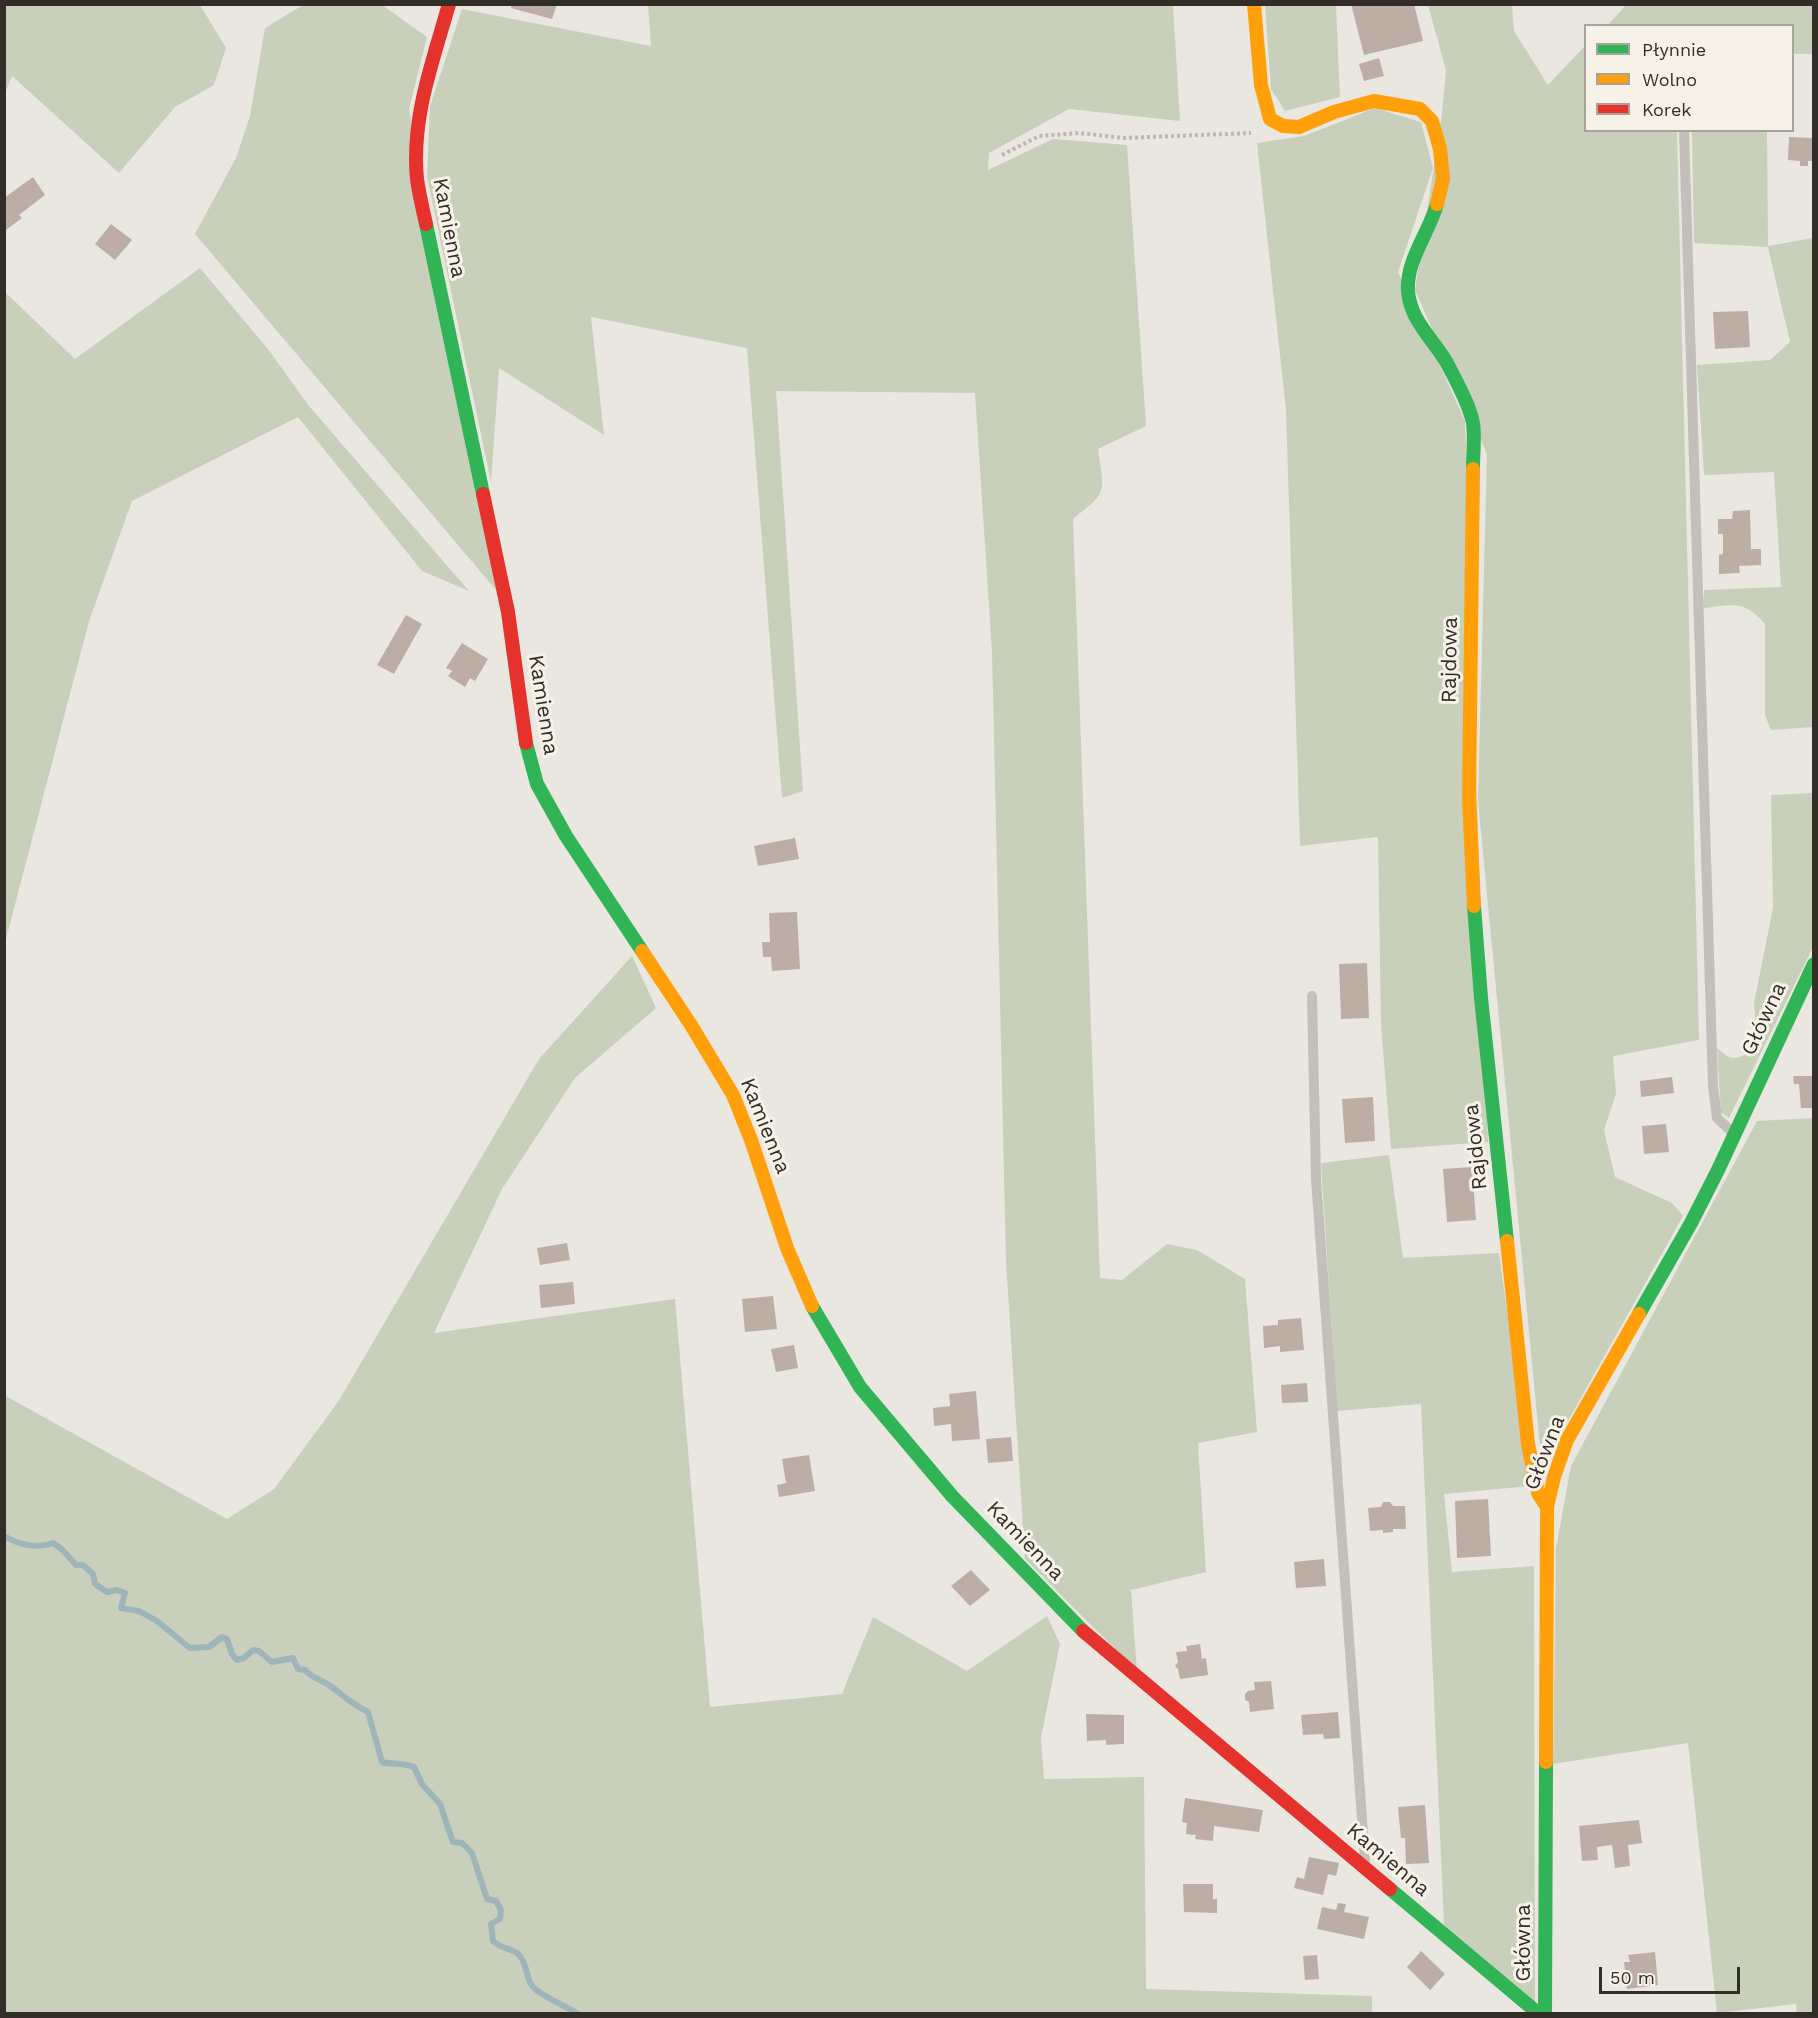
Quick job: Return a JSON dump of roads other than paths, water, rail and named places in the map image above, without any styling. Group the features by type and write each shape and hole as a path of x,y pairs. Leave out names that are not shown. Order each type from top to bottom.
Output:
{"street":[{"name":"Kamienna","path":"449,4 420,105 416,142 417,180 508,612 525,740 537,784 566,836 691,1025 733,1095 788,1248 813,1308 860,1387 952,1496 1082,1631 1539,2013"},
{"name":"Rajdowa","path":"1254,4 1261,85 1270,119 1283,126 1299,127 1334,112 1374,101 1405,105 1420,110 1432,121 1440,149 1443,179 1433,218 1409,270 1408,292 1416,319 1446,362 1473,423 1469,798 1479,976 1528,1444 1538,1493 1547,1507"},
{"name":"Główna","path":"1545,2013 1547,1507 1554,1477 1568,1440 1691,1223 1718,1170 1814,964"}],"lane":[{"path":"1684,132 1713,1086 1718,1118 1734,1133"},
{"path":"1312,996 1316,1179 1366,1869"}],"waterway":[{"path":"4,1536 28,1545 41,1546 53,1543 57,1545 76,1565 83,1565 93,1574 95,1584 107,1592 117,1590 125,1593 121,1608 139,1611 157,1621 190,1648 209,1647 222,1637 227,1639 232,1654 237,1660 244,1658 253,1650 259,1651 272,1662 293,1658 298,1669 305,1670 368,1712 382,1762 414,1767 422,1784 440,1804 453,1842 462,1843 472,1853 487,1899 496,1901 501,1910 500,1919 491,1924 493,1941 515,1951 521,1957 533,1987 578,2014"}]}
